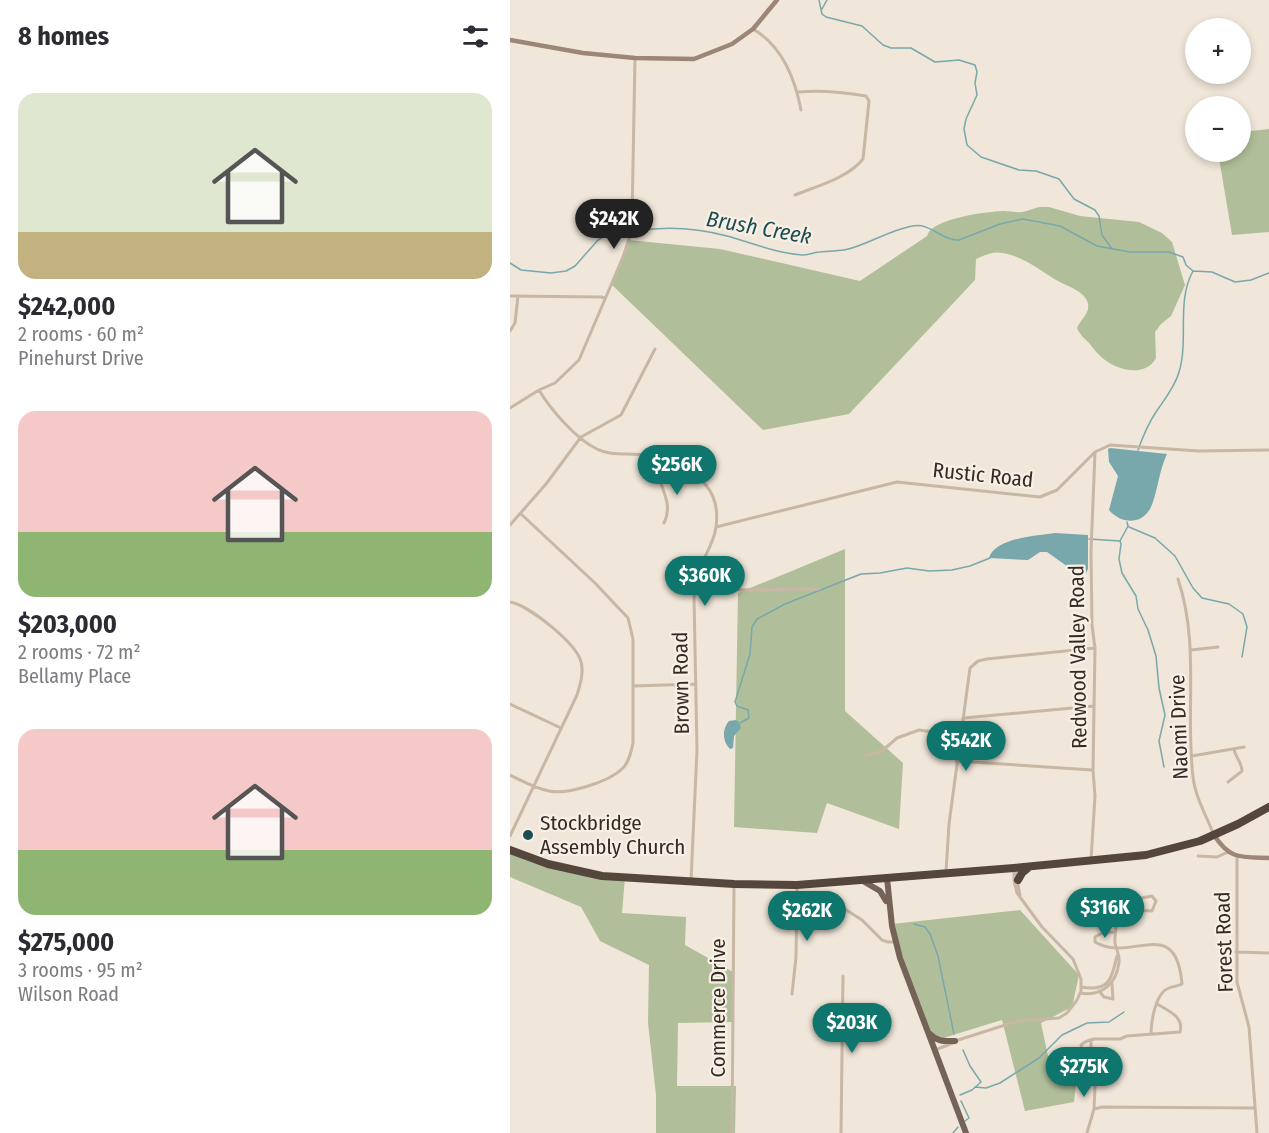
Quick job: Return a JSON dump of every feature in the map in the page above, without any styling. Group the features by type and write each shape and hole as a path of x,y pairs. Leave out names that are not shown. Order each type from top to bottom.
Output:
{"highway":[{"path":"510,849 548,864 585,873 633,879 797,885 1031,867 1171,850 1214,835 1269,807"},
{"path":"1018,880 1022,873 1031,867"}],"main road":[{"path":"887,878 895,942 966,1133"},
{"path":"863,881 880,891 889,907"},
{"path":"927,1031 934,1039 955,1041"}],"street":[{"path":"510,40 583,53 635,58 694,59 732,44 753,29 777,0"},
{"path":"753,29 766,37 783,58 798,92 801,110"},
{"path":"510,408 555,383 579,360 623,257 632,218 635,58"},
{"path":"795,195 835,179 858,165 863,159 870,101 866,96 849,93 823,90 798,92"},
{"path":"510,296 605,298"},
{"path":"510,331 515,323 518,296"},
{"path":"510,525 581,437 614,421 621,415 656,349"},
{"name":"Brown Road","path":"539,390 546,402 595,448 603,452 646,456 686,470 698,476 705,483 713,498 716,527 696,576 695,585 697,750 691,881"},
{"path":"1095,452 1110,445 1199,451 1269,450"},
{"name":"Rustic Road","path":"716,527 897,482 1040,497 1057,490 1095,452"},
{"name":"Redwood Valley Road","path":"1090,861 1095,796 1093,770 1095,648 1092,625 1091,562 1095,452"},
{"path":"659,460 659,474 669,508 664,523"},
{"path":"510,775 549,791 562,792 609,778 623,768 629,758 633,743 633,639 628,618 595,583 521,514"},
{"name":"Naomi Drive","path":"1178,579 1191,650 1193,778 1214,835"},
{"path":"695,585 731,590 819,589"},
{"path":"510,602 529,608 573,649 581,661 582,675 577,696 510,836"},
{"name":"Naomi Drive","path":"1191,650 1218,647"},
{"path":"946,873 956,761 969,668 987,659 1095,648"},
{"path":"633,686 696,684"},
{"path":"510,704 561,728"},
{"path":"963,718 1094,706"},
{"path":"866,756 882,751 897,738 919,730 960,736"},
{"path":"1192,756 1244,747"},
{"path":"1228,783 1242,771 1234,748"},
{"path":"956,761 1093,770"},
{"path":"1214,835 1228,852 1237,857 1269,858"},
{"path":"1198,856 1217,857 1228,852"},
{"name":"Forest Road","path":"1237,857 1237,982 1251,1042 1257,1133"},
{"path":"1014,868 1021,897"},
{"path":"934,1049 1018,1021 1059,1018 1073,1006 1080,993 1079,973 1073,958 1042,927 1014,887 1014,868"},
{"name":"Commerce Drive","path":"732,1133 734,884"},
{"path":"792,994 796,957 797,885"},
{"path":"1152,896 1156,901 1152,911 1131,910 1116,914 1108,914 1105,906 1152,896"},
{"path":"829,899 862,920 882,940 895,942"},
{"path":"1100,991 1104,998 1113,999 1112,984 1119,961 1115,932 1116,914"},
{"path":"1115,932 1102,933 1095,937 1095,940 1099,945 1116,947 1157,945 1167,947 1174,952 1178,962 1182,984 1164,991 1152,1018 1151,1034"},
{"path":"1236,952 1269,953"},
{"path":"1081,987 1096,989 1109,982 1117,954"},
{"path":"841,1133 843,976"},
{"path":"1080,993 1089,994 1100,991 1112,984"},
{"path":"1091,1040 1091,1052 1086,1056 1083,1055 1081,1045 1091,1040 1180,1032 1182,1029 1177,1017 1157,1005"},
{"path":"1087,1133 1094,1109 1096,1064"},
{"path":"1094,1109 1102,1107 1255,1108"}],"green space":[{"path":"1269,129 1269,232 1232,235 1220,162 1251,162 1251,131"},
{"path":"1049,207 1080,216 1139,222 1162,233 1172,242 1185,285 1171,316 1155,332 1156,358 1152,364 1146,368 1132,370 1117,367 1105,360 1077,328 1088,307 1084,296 1024,260 1003,253 992,253 976,259 975,280 849,414 763,430 611,284 628,240 720,249 860,281 927,236 931,230 949,220 985,213 1020,212"},
{"path":"845,549 845,711 903,763 899,829 827,803 817,833 734,827 738,593"},
{"path":"510,852 566,870 625,877 622,913 686,917 685,945 733,972 732,1022 678,1023 677,1086 736,1086 735,1133 656,1133 656,1095 648,1023 649,965 600,941 581,907 510,877"},
{"path":"1020,910 1079,975 1072,1007 1041,1023 1048,1056 1080,1052 1074,1102 1025,1111 1002,1020 930,1042 892,924"}],"water":[{"path":"1108,449 1167,454 1150,509 1141,518 1124,520 1109,510 1118,476 1109,462"},
{"path":"1055,533 1088,535 1086,573 1078,574 1047,552 1040,552 1028,560 989,558 993,551 1008,542"},
{"path":"736,720 741,728 734,736 733,748 730,749 724,739 724,731 729,721"}],"waterway":[{"path":"819,0 822,14 826,17 862,26 883,45 891,48 911,48 935,62 959,60 975,65 977,95 966,119 964,129 967,145 981,157 1019,170 1036,171 1059,179 1074,199 1095,210 1099,216 1102,235 1112,249"},
{"path":"822,9 827,0"},
{"name":"Brush Creek","path":"636,231 670,228 704,231 773,250 802,255 848,249 897,230 918,225 947,238 959,240 1000,224 1023,219 1060,226 1097,246 1130,252 1169,252 1183,257 1186,265 1193,271 1212,272 1235,282 1251,280 1269,273"},
{"name":"Brush Creek","path":"510,263 521,270 551,273 566,271 575,266 598,240 620,228 627,229"},
{"path":"1138,450 1148,426 1172,388 1179,372 1182,360 1185,295 1193,271"},
{"path":"1127,522 1128,526 1120,541 1119,559 1122,573 1136,596 1138,609 1148,630 1156,656 1159,688 1165,715 1159,741 1164,767"},
{"path":"1129,527 1155,538 1175,556 1193,588 1202,598 1229,604 1243,614 1247,627 1242,657"},
{"path":"1089,539 1120,541"},
{"path":"740,723 749,718 748,710 737,706 735,702 750,654 752,627 757,619 785,604 861,574 907,568 929,571 952,570 990,558"},
{"path":"914,924 925,927 930,934 938,956 954,1034"},
{"path":"975,1087 986,1088 1000,1083 1039,1058 1062,1035 1087,1023 1109,1022 1124,1012"},
{"path":"960,1095 972,1090 981,1082 963,1050"},
{"path":"961,1101 969,1118 965,1121"},
{"path":"953,1133 958,1127"}],"place":[{"name":"Stockbridge Assembly Church","path":"528,835"}]}
